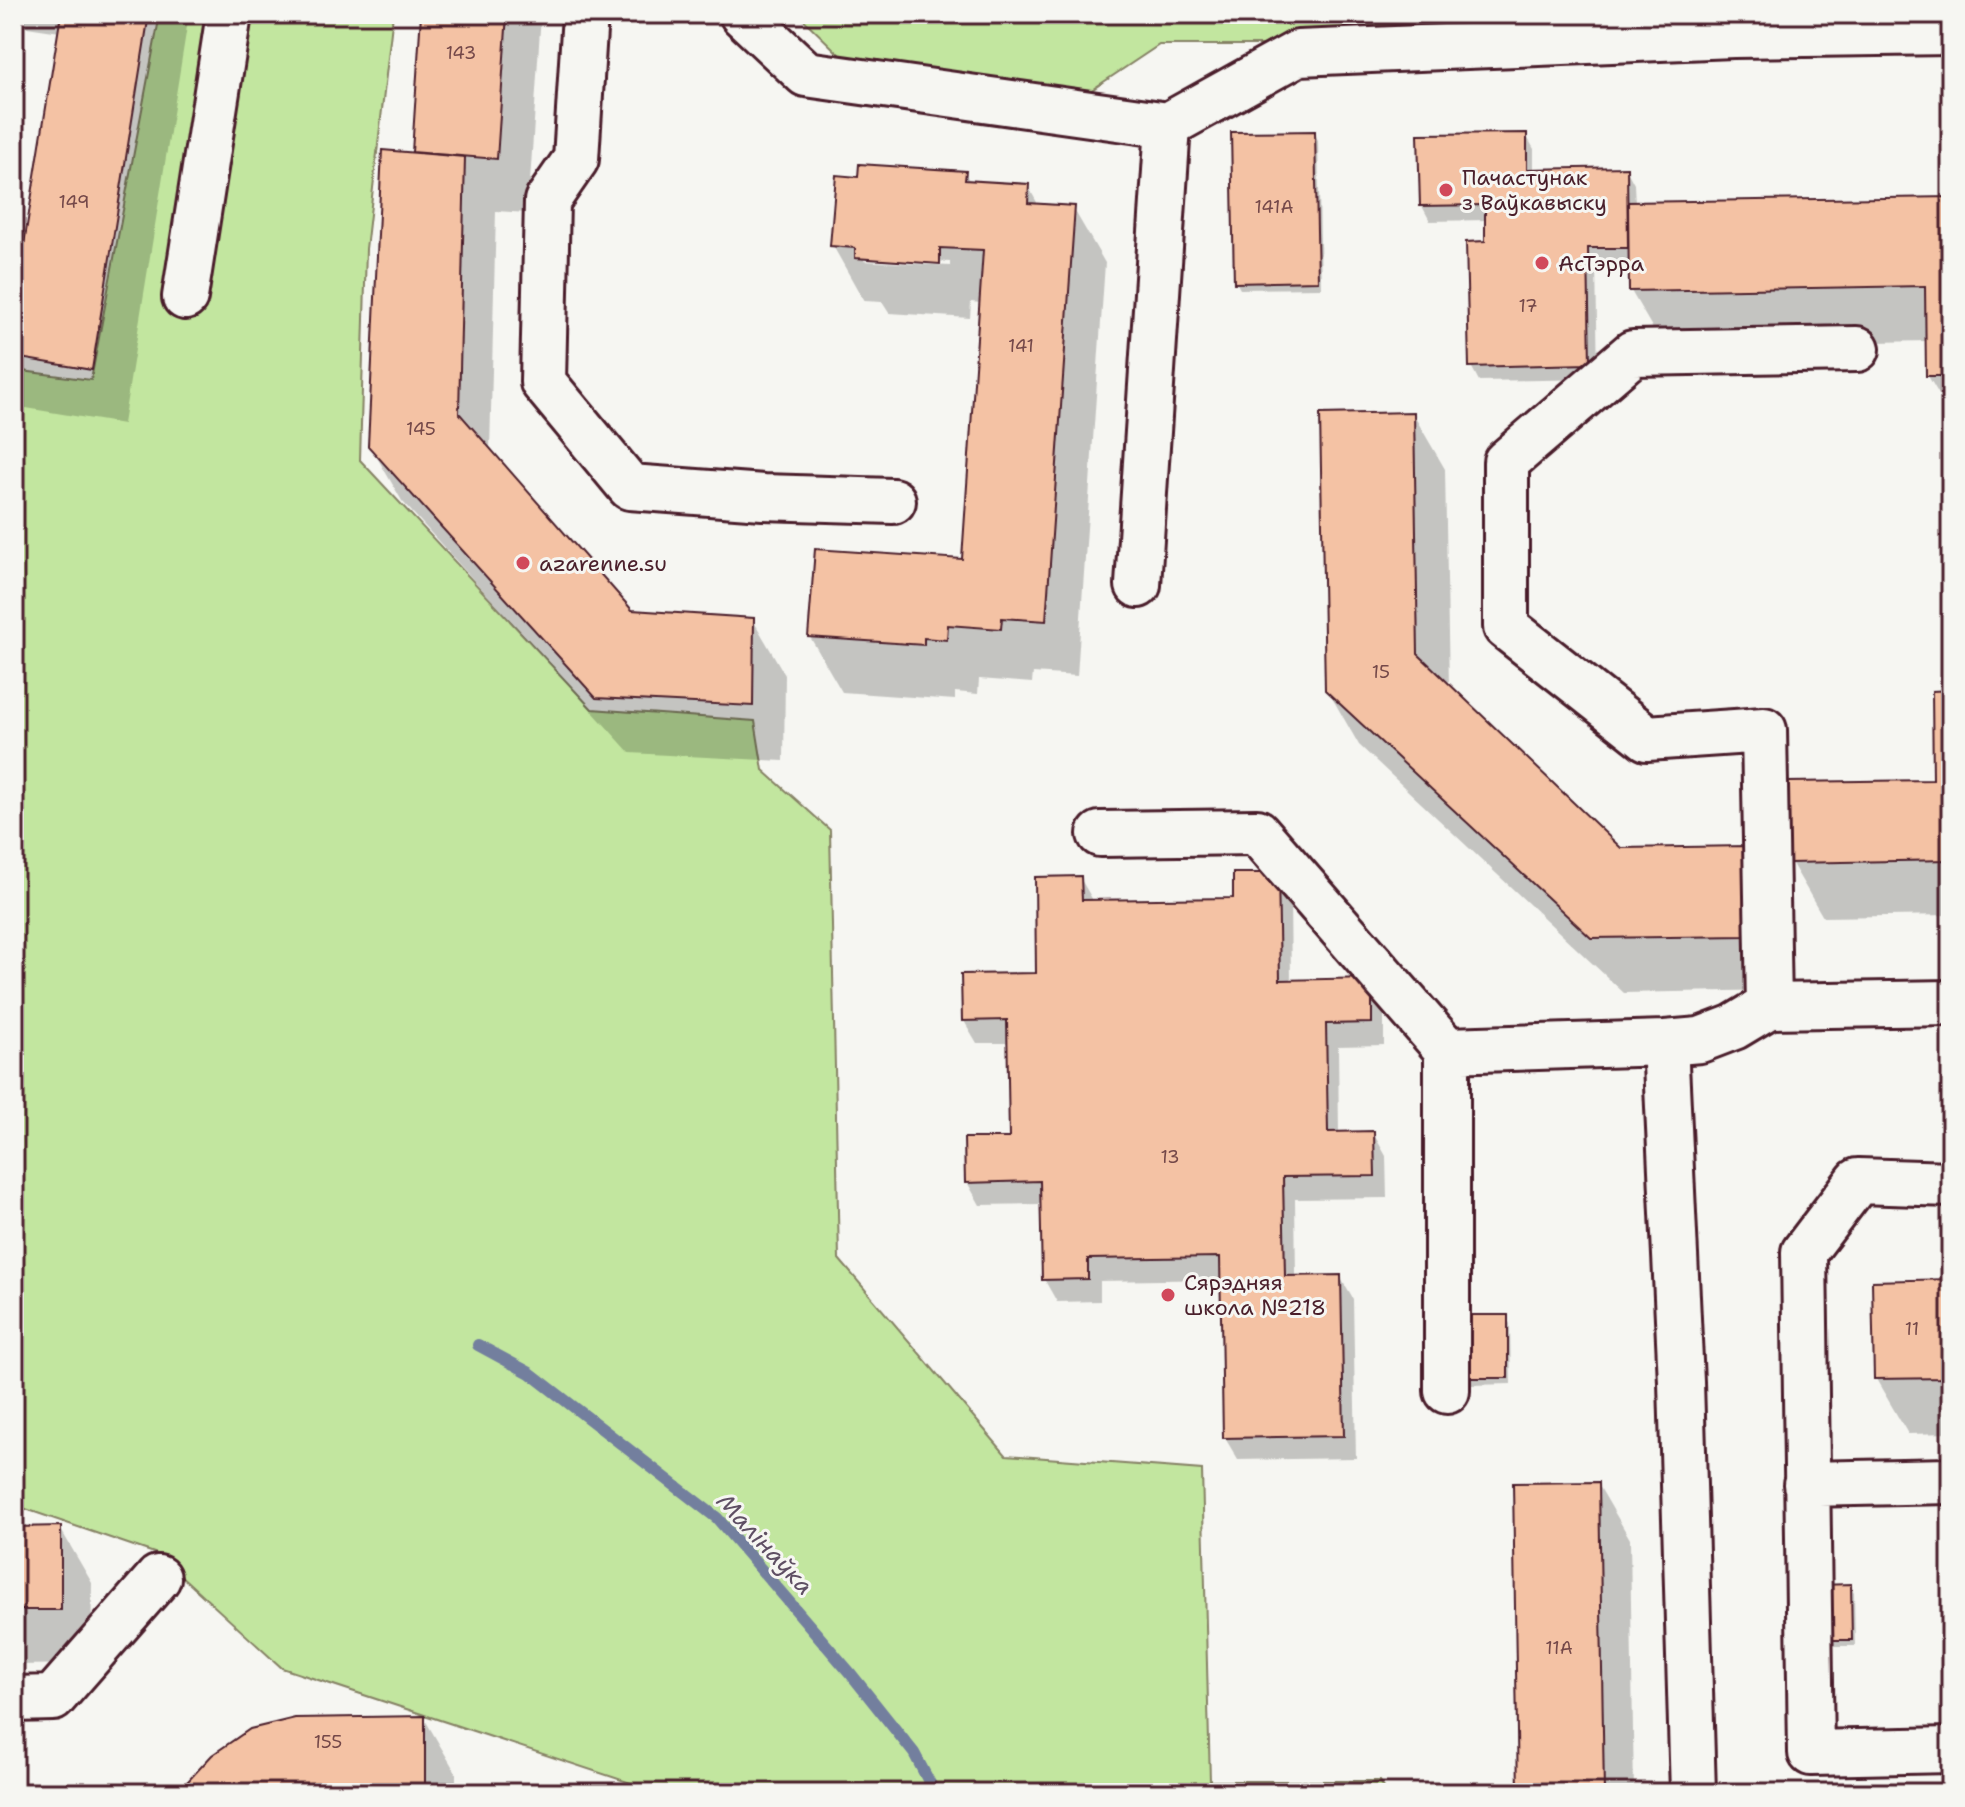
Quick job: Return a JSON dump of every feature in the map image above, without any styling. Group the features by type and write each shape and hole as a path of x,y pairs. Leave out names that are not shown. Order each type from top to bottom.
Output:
{"lane":[{"path":"185,297 229,14"},
{"path":"585,14 576,159 547,201 543,382 630,487 763,497 893,501"},
{"path":"742,14 806,74 1168,125 1298,53 1732,25 1951,32"},
{"path":"1138,585 1168,125"},
{"path":"1769,1006 1764,730 1647,738 1506,627 1506,462 1633,353 1857,349"},
{"path":"1100,834 1257,832 1447,1050 1447,1391"},
{"path":"1447,1050 1700,1040 1734,1027 1769,1006 1951,1003"},
{"path":"1665,1043 1681,1382 1693,1793"},
{"path":"1951,1184 1858,1181 1804,1252 1811,1753 1951,1750"},
{"path":"1806,1484 1951,1481"},
{"path":"14,1699 53,1698 158,1578"}],"green space":[{"path":"160,14 393,14 366,249 360,460 592,709 755,721 763,770 830,830 839,1259 1006,1455 1202,1470 1210,1781 1380,1781 1387,1793 661,1793 282,1668 157,1554 14,1505 14,370 91,380"},
{"path":"798,14 1409,14 1408,45 1159,45 1075,101 843,58"}],"building":[{"path":"61,14 149,14 92,370 14,357 14,268 20,269"},
{"path":"421,14 507,14 497,159 412,152"},
{"path":"1315,131 1318,281 1234,283 1231,132"},
{"path":"1527,133 1527,169 1627,167 1628,248 1588,248 1590,364 1469,367 1466,242 1485,241 1485,205 1420,206 1418,134"},
{"path":"382,150 465,157 459,413 632,610 754,618 753,706 596,698 368,446"},
{"path":"859,164 966,171 965,180 1029,184 1028,203 1075,206 1046,621 1002,618 1001,629 948,625 947,640 924,638 924,645 808,637 815,549 962,559 983,250 940,248 940,264 855,258 855,248 830,246 836,175 858,177"},
{"path":"1951,197 1951,376 1926,376 1925,286 1629,291 1628,202"},
{"path":"1414,412 1418,654 1621,848 1746,846 1747,936 1591,938 1325,690 1320,414"},
{"path":"1951,690 1951,860 1789,863 1788,782 1933,780 1932,691"},
{"path":"1233,873 1278,873 1280,980 1372,978 1372,1023 1326,1024 1328,1132 1374,1131 1375,1176 1283,1177 1285,1276 1341,1275 1344,1436 1223,1438 1220,1257 1088,1259 1088,1279 1042,1280 1040,1181 965,1183 964,1138 1009,1138 1007,1020 962,1021 961,974 1036,973 1035,877 1081,876 1082,900 1233,898"},
{"path":"1951,1279 1951,1378 1874,1379 1872,1281"},
{"path":"1466,1315 1508,1315 1508,1378 1466,1378"},
{"path":"1599,1482 1604,1793 1518,1793 1513,1483"},
{"path":"61,1526 61,1610 14,1610 14,1527"},
{"path":"1851,1584 1852,1640 1820,1640 1819,1585"},
{"path":"425,1716 425,1793 177,1793 212,1755 250,1729 295,1718"}],"waterway":[{"name":"Малінаўка","path":"478,1345 530,1373 717,1518 851,1674 914,1753 935,1793"}],"place":[{"name":"Пачастунак з Ваўкавыску","path":"1446,190"},
{"name":"АсТэрра","path":"1542,263"},
{"name":"azarenne.su","path":"523,563"},
{"name":"Сярэдняя школа №218","path":"1168,1295"}]}
